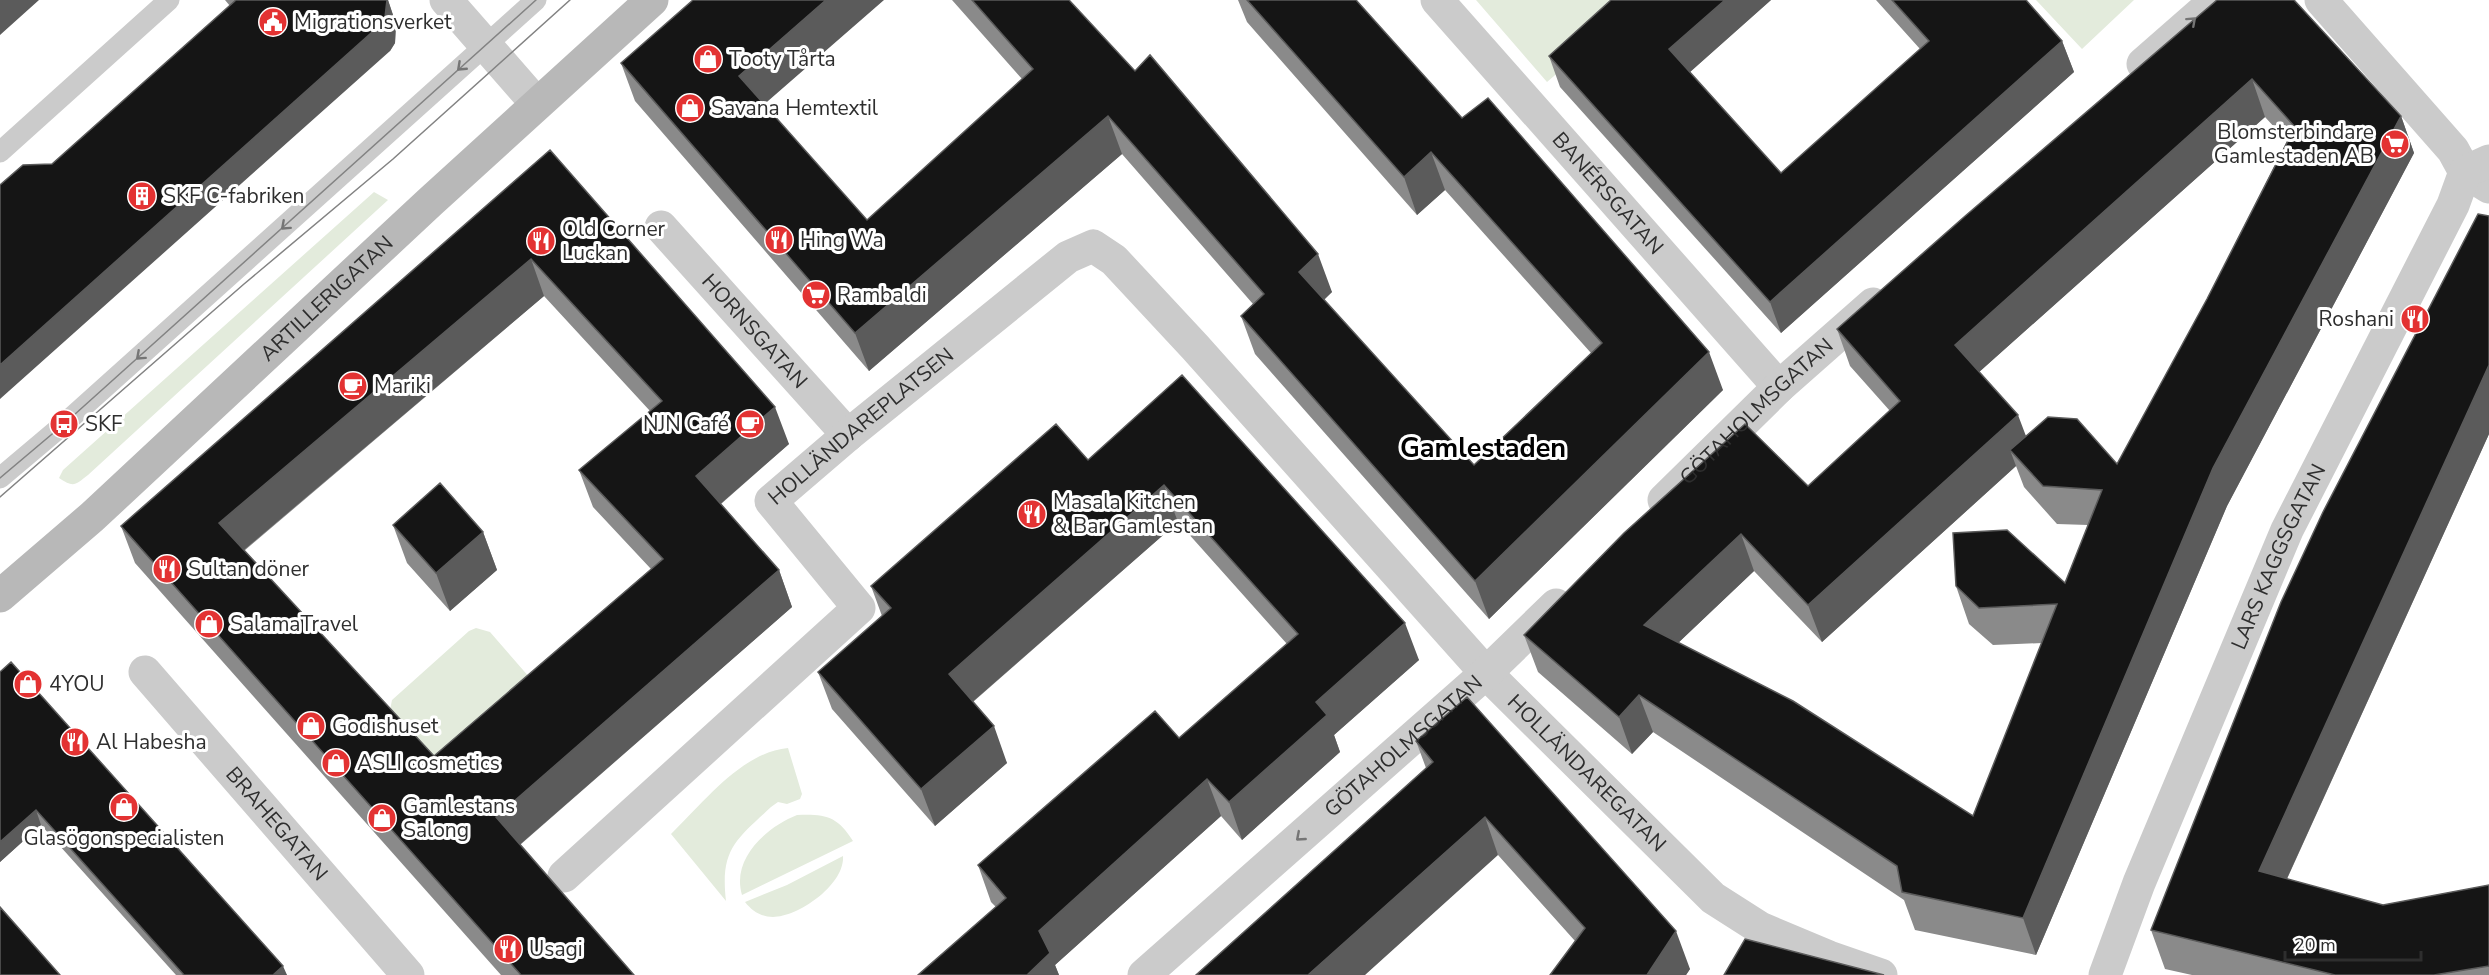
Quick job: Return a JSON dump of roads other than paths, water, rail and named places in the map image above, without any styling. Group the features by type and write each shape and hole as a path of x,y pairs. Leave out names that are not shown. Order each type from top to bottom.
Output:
{"main road":[{"name":"ARTILLERIGATAN","path":"0,596 92,517 652,0"}],"street":[{"path":"446,0 537,104"},
{"name":"BANÉRSGATAN","path":"1437,0 1779,387"},
{"path":"2118,86 2216,0"},
{"path":"2321,0 2453,150 2481,173"},
{"name":"LARS KAGGSGATAN","path":"2105,975 2139,883 2287,530 2453,205 2481,173"},
{"name":"HORNSGATAN","path":"661,227 848,435"},
{"name":"HOLLÄNDAREPLATSEN","path":"564,876 859,608 771,501 848,435 1068,257 1093,246 1114,260 1195,347"},
{"name":"GÖTAHOLMSGATAN","path":"1643,520 1779,387 1896,284"},
{"name":"HOLLÄNDAREGATAN","path":"1195,347 1486,673 1713,898 1760,928 1881,975"},
{"name":"GÖTAHOLMSGATAN","path":"1144,975 1486,673 1575,586"},
{"name":"BRAHEGATAN","path":"145,672 391,969"},
{"path":"1742,956 1760,928"}],"lane":[{"path":"0,152 169,0"},
{"path":"0,478 73,417 536,0"}],"tram line":[{"path":"0,478 64,424 536,0"},
{"path":"0,497 244,284 393,159 570,0"}],"place":[{"name":"Migrationsverket","path":"273,22"},
{"name":"Tooty Tårta","path":"708,59"},
{"name":"Savana Hemtextil","path":"690,108"},
{"name":"Blomsterbindare Gamlestaden AB","path":"2395,144"},
{"name":"SKF C-fabriken","path":"142,196"},
{"name":"Hing Wa","path":"779,240"},
{"name":"Old Corner Luckan","path":"541,241"},
{"name":"Rambaldi","path":"816,295"},
{"name":"Roshani","path":"2415,319"},
{"name":"Mariki","path":"353,386"},
{"name":"SKF","path":"64,424"},
{"name":"NJN Café","path":"750,424"},
{"name":"Masala Kitchen & Bar Gamlestan","path":"1032,514"},
{"name":"Sultan döner","path":"167,569"},
{"name":"SalamaTravel","path":"209,624"},
{"name":"4YOU","path":"28,684"},
{"name":"Godishuset","path":"311,726"},
{"name":"Al Habesha","path":"75,742"},
{"name":"ASLI cosmetics","path":"336,763"},
{"name":"Glasögonspecialisten","path":"124,807"},
{"name":"Gamlestans Salong","path":"382,818"},
{"name":"Usagi","path":"508,949"}],"district":[{"name":"Gamlestaden","path":"1483,448"}]}
